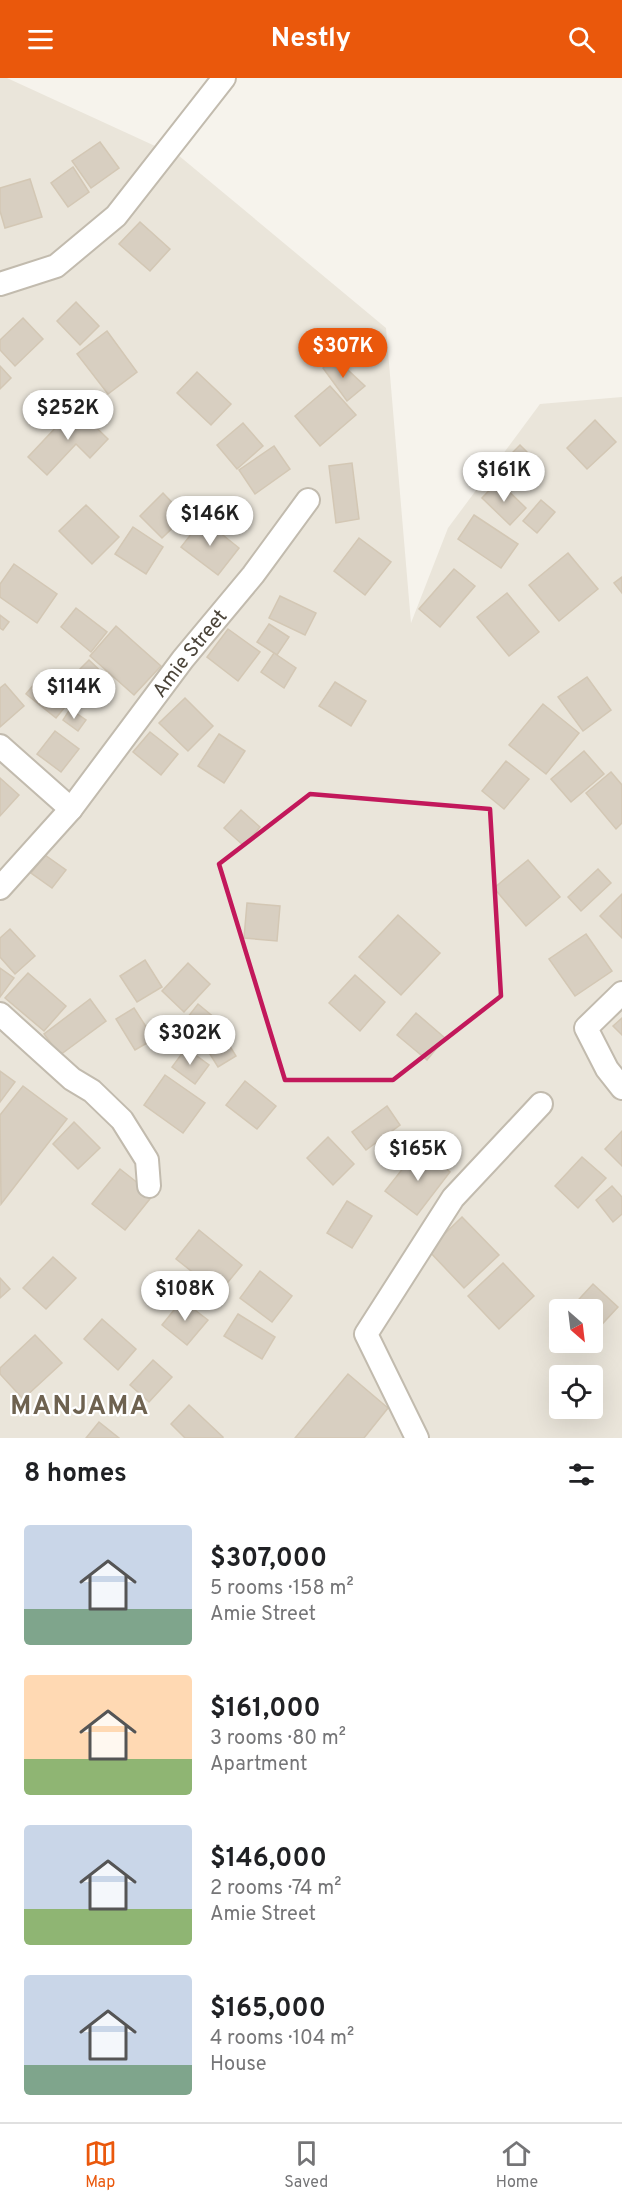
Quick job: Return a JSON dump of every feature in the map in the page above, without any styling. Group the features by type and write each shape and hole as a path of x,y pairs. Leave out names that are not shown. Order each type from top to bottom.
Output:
{"street":[{"path":"0,284 56,266 116,216 224,78"},
{"name":"Amie Street","path":"0,888 71,809 183,659 253,575 308,500"},
{"path":"0,747 71,809"},
{"path":"622,993 586,1028 607,1069 622,1088"},
{"path":"0,1014 72,1079 92,1091 122,1120 147,1160 149,1186"},
{"path":"417,1438 366,1334 453,1198 541,1104"}],"highlighted area":[{"path":"310,794 490,809 501,996 393,1080 285,1080 219,864"}],"shaded area":[{"path":"0,78 7,78 166,151 172,150 386,328 411,623 448,528 540,404 622,397 622,1438 0,1438"}],"building":[{"path":"100,142 119,168 91,188 72,161"},
{"path":"73,167 89,192 68,207 51,183"},
{"path":"30,179 42,217 5,228 0,211 0,188"},
{"path":"140,222 170,249 150,271 119,244"},
{"path":"76,302 99,326 80,345 57,321"},
{"path":"23,318 43,339 15,366 0,350 0,340"},
{"path":"107,331 137,372 108,394 77,354"},
{"path":"334,357 365,386 347,401 323,368"},
{"path":"0,366 11,378 0,389"},
{"path":"197,372 231,404 211,425 177,393"},
{"path":"330,386 356,415 320,446 295,416"},
{"path":"75,407 108,439 90,458 76,444 47,475 28,457"},
{"path":"595,420 616,442 587,469 567,448"},
{"path":"243,423 263,446 237,469 217,445"},
{"path":"520,445 541,466 517,490 496,469"},
{"path":"274,446 290,469 255,494 239,470"},
{"path":"352,463 359,519 336,523 329,466"},
{"path":"498,481 526,508 510,525 482,498"},
{"path":"163,493 185,516 162,538 140,516"},
{"path":"541,500 555,512 537,533 523,521"},
{"path":"86,505 119,537 92,564 59,531"},
{"path":"474,515 518,544 501,568 458,539"},
{"path":"203,519 239,548 218,575 181,547"},
{"path":"133,527 163,547 146,574 115,554"},
{"path":"359,538 391,562 365,595 334,571"},
{"path":"568,553 598,589 559,621 529,585"},
{"path":"14,564 57,594 37,623 0,597 0,584"},
{"path":"454,569 475,586 440,627 419,609"},
{"path":"622,577 622,593 614,583"},
{"path":"507,593 539,632 509,656 477,617"},
{"path":"280,596 316,613 305,635 269,618"},
{"path":"76,608 107,632 91,652 61,627"},
{"path":"0,615 9,622 3,630 0,628"},
{"path":"269,624 289,637 277,655 257,642"},
{"path":"116,626 161,666 134,695 90,656"},
{"path":"228,629 260,652 238,681 207,657"},
{"path":"274,653 296,668 284,688 261,672"},
{"path":"89,660 111,681 96,697 73,676"},
{"path":"43,673 73,697 56,718 26,694"},
{"path":"587,677 611,710 583,731 558,697"},
{"path":"335,682 366,701 351,726 319,706"},
{"path":"5,684 24,706 0,727 0,688"},
{"path":"185,698 213,726 188,751 159,723"},
{"path":"543,704 579,733 546,774 509,745"},
{"path":"70,709 86,720 78,731 63,720"},
{"path":"55,731 79,749 61,772 37,754"},
{"path":"150,732 178,754 161,775 133,752"},
{"path":"219,734 245,751 224,783 198,766"},
{"path":"584,751 604,774 571,802 551,779"},
{"path":"506,761 529,779 504,809 482,791"},
{"path":"611,772 622,785 622,823 616,829 586,793"},
{"path":"0,778 19,795 0,816"},
{"path":"241,810 260,827 244,846 224,828"},
{"path":"45,855 66,870 52,888 31,873"},
{"path":"528,860 560,897 526,926 494,888"},
{"path":"598,869 611,883 581,911 568,897"},
{"path":"622,894 622,938 600,916"},
{"path":"247,903 280,906 277,941 244,938"},
{"path":"398,915 440,953 401,995 359,957"},
{"path":"10,929 35,956 15,974 0,957 0,938"},
{"path":"586,934 612,971 575,996 549,959"},
{"path":"145,960 162,987 137,1002 120,976"},
{"path":"188,963 210,984 184,1012 162,991"},
{"path":"0,968 14,978 0,997"},
{"path":"28,973 66,1006 44,1031 5,998"},
{"path":"355,975 385,1002 360,1031 329,1003"},
{"path":"90,999 106,1021 60,1055 44,1034"},
{"path":"198,1004 215,1018 193,1045 177,1031"},
{"path":"134,1008 154,1039 135,1050 116,1019"},
{"path":"416,1013 445,1038 427,1060 397,1035"},
{"path":"622,1018 622,1035 613,1026"},
{"path":"226,1040 236,1056 218,1067 208,1051"},
{"path":"186,1048 209,1065 195,1084 172,1067"},
{"path":"0,1071 15,1082 0,1102"},
{"path":"165,1075 205,1103 183,1133 144,1105"},
{"path":"245,1081 276,1106 257,1129 226,1105"},
{"path":"23,1086 67,1119 1,1204 0,1115"},
{"path":"387,1106 400,1125 366,1150 352,1132"},
{"path":"74,1122 100,1148 78,1169 53,1144"},
{"path":"622,1131 622,1166 605,1149"},
{"path":"328,1137 354,1164 333,1185 307,1158"},
{"path":"419,1148 450,1172 417,1215 385,1191"},
{"path":"582,1157 606,1178 578,1208 555,1186"},
{"path":"120,1169 153,1195 125,1230 92,1204"},
{"path":"612,1186 622,1197 622,1214 613,1222 596,1200"},
{"path":"347,1201 372,1216 352,1248 327,1233"},
{"path":"462,1217 499,1255 464,1288 428,1250"},
{"path":"199,1230 242,1265 219,1293 176,1259"},
{"path":"53,1257 76,1278 46,1309 23,1288"},
{"path":"503,1263 534,1296 499,1329 468,1296"},
{"path":"260,1271 292,1296 272,1322 240,1298"},
{"path":"159,1273 180,1293 167,1307 145,1287"},
{"path":"0,1278 10,1289 0,1298"},
{"path":"593,1284 618,1307 603,1323 603,1299 579,1299"},
{"path":"182,1300 208,1320 187,1345 162,1325"},
{"path":"238,1314 275,1337 262,1359 224,1336"},
{"path":"102,1319 136,1349 118,1370 84,1339"},
{"path":"35,1335 62,1363 23,1399 0,1374 0,1368"},
{"path":"153,1360 172,1377 149,1402 130,1385"},
{"path":"348,1374 388,1408 364,1438 295,1438"},
{"path":"189,1405 223,1438 185,1438 171,1424"},
{"path":"99,1422 119,1438 86,1438"}],"district":[{"name":"MANJAMA","path":"80,1405"}]}
